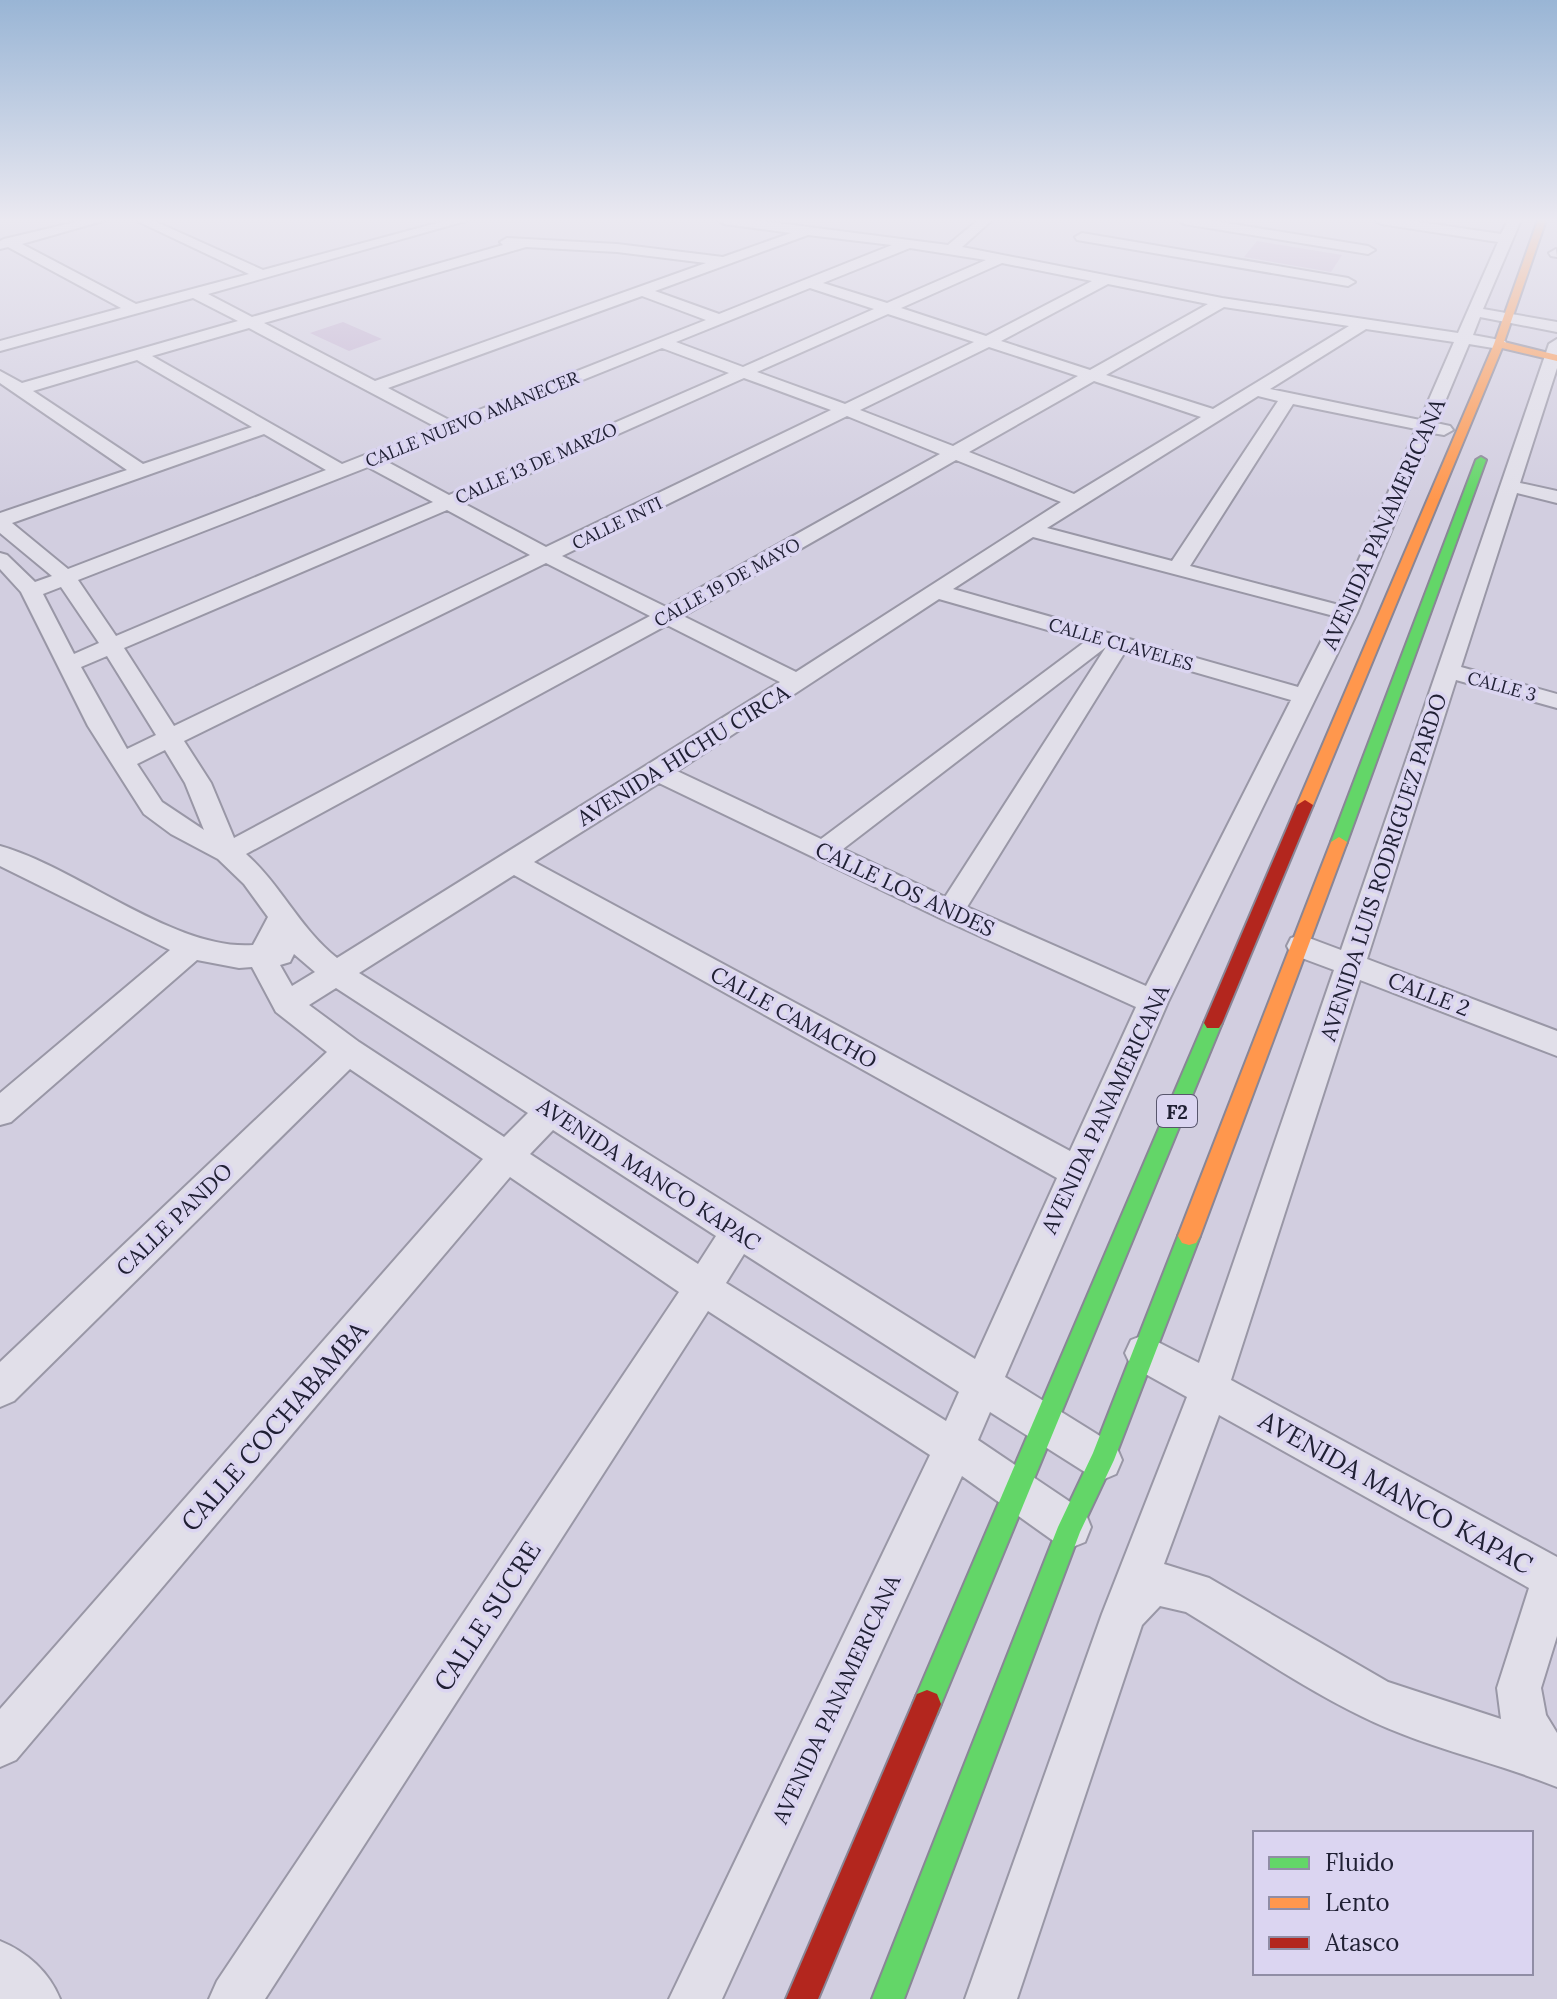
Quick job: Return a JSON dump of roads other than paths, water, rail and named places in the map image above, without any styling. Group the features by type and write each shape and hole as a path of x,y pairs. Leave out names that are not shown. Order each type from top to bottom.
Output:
{"main road":[{"name":"AVENIDA PANAMERICANA","path":"802,1999 1462,433 1510,313"},
{"path":"1499,344 1528,335 1556,349"},
{"name":"F2","path":"888,1999 1070,1527 1102,1460 1301,946 1489,439"}],"street":[{"path":"0,346 114,313"},
{"path":"235,313 450,427"},
{"path":"21,389 282,313"},
{"path":"375,387 580,313"},
{"path":"703,313 721,320"},
{"name":"CALLE NUEVO AMANECER","path":"31,591 738,313"},
{"name":"CALLE 13 DE MARZO","path":"69,664 447,503 874,313"},
{"path":"897,313 1216,416"},
{"name":"CALLE INTI","path":"122,761 1041,313"},
{"name":"CALLE 19 DE MAYO","path":"227,853 668,615 1203,313"},
{"path":"1363,313 1363,324 1469,325 1508,318 1528,335 1557,327"},
{"name":"AVENIDA PANAMERICANA","path":"695,1999 954,1448 1153,1002 1346,613 1474,313"},
{"name":"AVENIDA HICHU CIRCA","path":"287,1004 658,772 1030,530 1363,324"},
{"path":"1469,325 1499,344"},
{"path":"663,343 846,410 1077,502"},
{"name":"AVENIDA LUIS RODRIGUEZ PARDO","path":"1209,1389 1556,349"},
{"path":"139,355 263,429 341,471"},
{"path":"0,376 142,472"},
{"path":"1256,391 1462,433"},
{"path":"1178,568 1287,399"},
{"path":"227,853 198,783 77,591 0,522 263,429"},
{"path":"369,460 547,556 798,682"},
{"path":"1510,486 1557,497"},
{"path":"1030,530 1346,613"},
{"path":"0,559 19,575 31,591 100,726 153,808 180,828 227,853"},
{"name":"CALLE CLAVELES","path":"935,591 1306,697"},
{"path":"824,850 1111,641"},
{"path":"950,911 1111,641"},
{"name":"CALLE 3","path":"1448,671 1557,701"},
{"name":"CALLE LOS ANDES","path":"658,772 950,911 1153,1002"},
{"name":"AVENIDA MANCO KAPAC","path":"227,853 254,877 306,949 336,973 1102,1460"},
{"name":"CALLE CAMACHO","path":"513,862 1076,1171"},
{"path":"5,864 192,948 223,955 261,957 306,949"},
{"path":"261,957 282,916"},
{"name":"CALLE 2","path":"1301,946 1557,1044"},
{"path":"0,1112 192,948"},
{"path":"261,957 287,1004 348,1051 703,1288 1018,1489 1070,1527"},
{"name":"CALLE PANDO","path":"0,1388 348,1051"},
{"name":"CALLE COCHABAMBA","path":"0,1744 507,1156 551,1111"},
{"name":"CALLE SUCRE","path":"235,1999 739,1232"},
{"name":"AVENIDA MANCO KAPAC","path":"1144,1353 1555,1573 1519,1688 1524,1722 1551,1760"},
{"path":"991,1999 1124,1614 1209,1389"},
{"path":"1124,1614 1153,1583 1194,1593 1376,1700 1551,1760"},
{"path":"0,1966 34,1999"}]}
